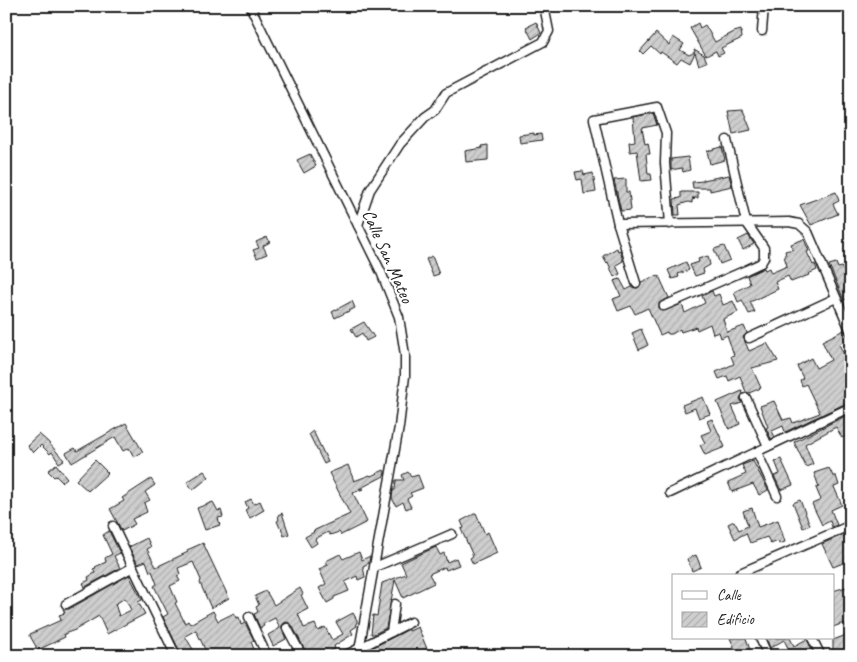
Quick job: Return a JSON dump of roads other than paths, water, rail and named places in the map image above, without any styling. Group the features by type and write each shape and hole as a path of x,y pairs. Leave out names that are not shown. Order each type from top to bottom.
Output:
{"street":[{"name":"Calle San Mateo","path":"250,6 358,225 399,317 405,355 405,376 399,427 359,652"},
{"path":"358,225 370,190 400,144 435,110 446,93 543,42 549,31 544,6"},
{"path":"762,31 764,6"},
{"path":"636,283 618,224 594,119 657,107 666,133 665,164 670,224"},
{"path":"664,306 761,263 764,258 764,248 746,222 726,140"},
{"path":"618,224 746,222 789,222 799,224 808,232 851,332"},
{"path":"749,338 836,298"},
{"path":"746,398 768,446"},
{"path":"670,494 851,407"},
{"path":"757,452 777,496"},
{"path":"741,574 851,525"},
{"path":"113,526 176,656"},
{"path":"374,567 452,534"},
{"path":"66,604 133,567"},
{"path":"391,632 395,604"},
{"path":"249,617 267,656"},
{"path":"344,656 359,652 411,622"},
{"path":"287,628 302,656"},
{"path":"761,640 768,656"},
{"path":"813,640 821,656"}]}
